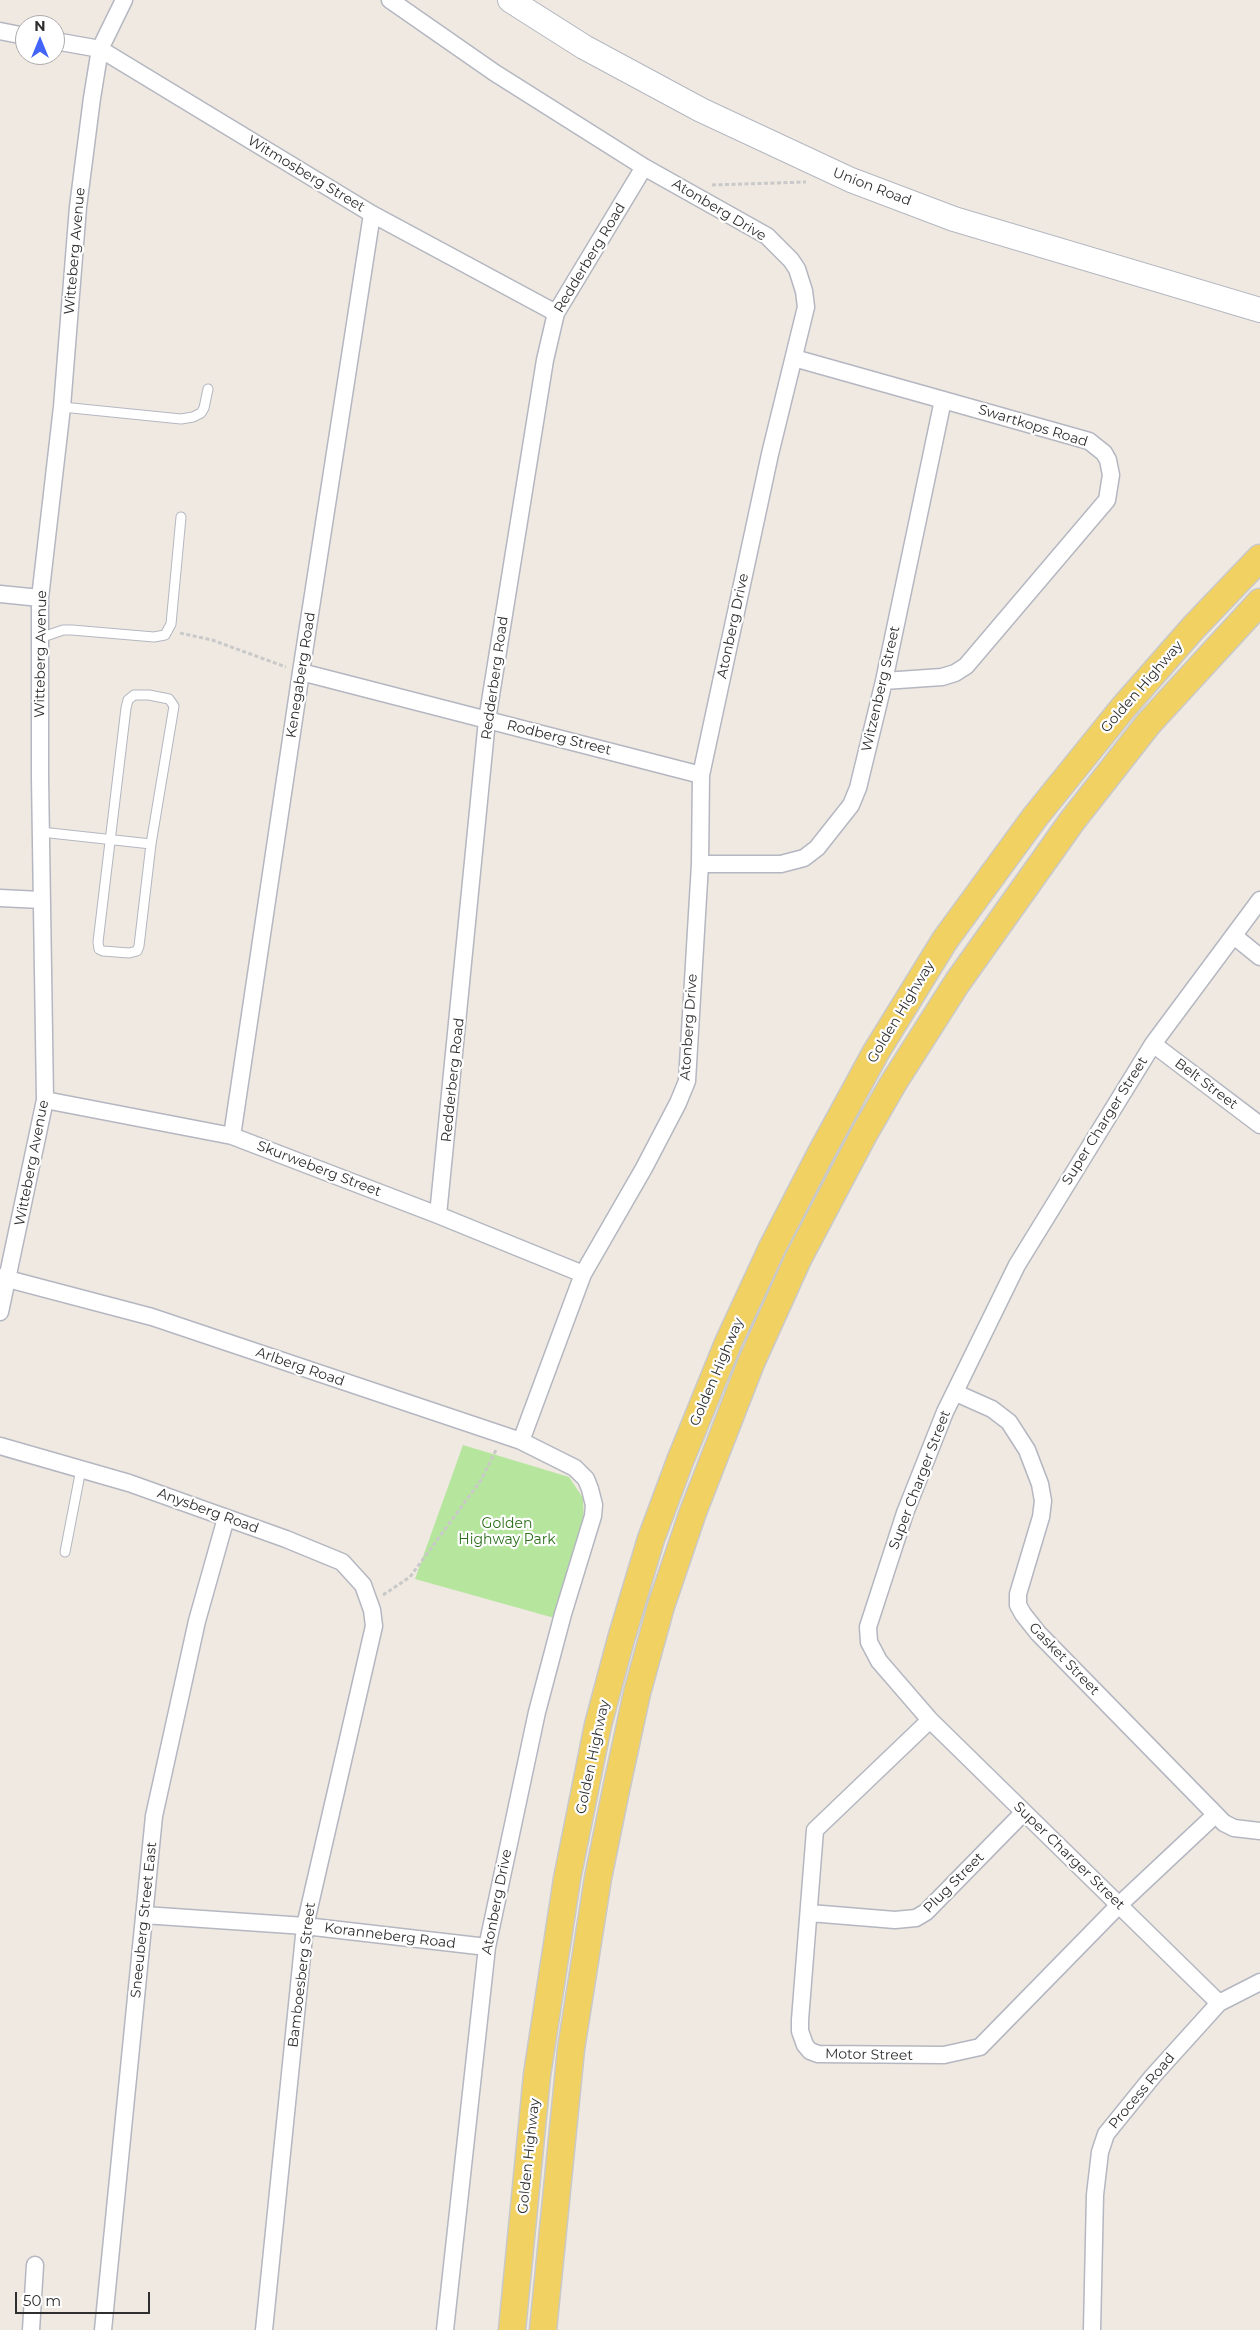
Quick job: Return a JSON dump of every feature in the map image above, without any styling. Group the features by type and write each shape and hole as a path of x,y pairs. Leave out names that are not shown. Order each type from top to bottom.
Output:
{"main road":[{"name":"Golden Highway","path":"512,2330 537,2075 567,1879 598,1724 651,1540 683,1453 724,1352 772,1248 826,1145 876,1052 945,940 1035,817 1123,708 1194,627 1260,558"},
{"name":"Golden Highway","path":"543,2330 571,2049 598,1878 617,1785 637,1693 661,1606 693,1512 751,1363 798,1260 864,1134 894,1082 957,983 1072,821 1148,724 1260,602"}],"street":[{"name":"Witteberg Avenue","path":"0,1312 4,1278 45,1100 40,598 62,407 78,206 100,49 124,0"},
{"name":"Atonberg Drive","path":"390,0 495,73 644,167 681,186 767,236 791,260 804,291 806,307 770,454 701,775 700,864 687,1081 644,1168 583,1274 521,1441"},
{"name":"Union Road","path":"510,0 584,47 702,110 851,180 954,218 1260,310"},
{"path":"0,32 15,34"},
{"name":"Witmosberg Street","path":"65,43 100,49 372,214 556,313"},
{"name":"Redderberg Road","path":"438,1215 487,720 521,502 556,313 644,167"},
{"name":"Kenegaberg Road","path":"232,1136 372,214"},
{"name":"Swartkops Road","path":"794,358 1089,441 1104,453 1108,460 1111,475 1107,500 966,666 955,673 942,677 884,681"},
{"name":"Witzenberg Street","path":"700,864 781,864 804,858 817,848 855,797 884,681 943,400"},
{"path":"0,594 40,598"},
{"name":"Rodberg Street","path":"301,672 701,775"},
{"path":"0,898 42,900"},
{"name":"Super Charger Street","path":"1219,2003 930,1720 879,1661 869,1642 868,1627 905,1512 945,1412 1017,1266 1153,1044 1260,900"},
{"path":"1234,936 1260,956"},
{"name":"Belt Street","path":"1153,1044 1260,1125"},
{"name":"Skurweberg Street","path":"45,1100 232,1136 438,1215 583,1274"},
{"name":"Arlberg Road","path":"4,1278 152,1317 521,1441 575,1468 588,1484"},
{"name":"Gasket Street","path":"956,1393 992,1409 1009,1422 1027,1450 1040,1484 1043,1501 1040,1517 1018,1594 1018,1605 1023,1614 1038,1633 1215,1815 1224,1823 1234,1828 1260,1831"},
{"name":"Anysberg Road","path":"0,1446 129,1484 342,1562 363,1585 370,1604 374,1626"},
{"name":"Atonberg Drive","path":"445,2330 487,1947 536,1712 593,1516 593,1500 588,1484"},
{"name":"Sneeuberg Street East","path":"104,2330 154,1816 197,1621 226,1518"},
{"name":"Bamboesberg Street","path":"264,2330 306,1926 374,1626"},
{"name":"Motor Street","path":"930,1720 815,1830 810,1914 800,2020 802,2039 810,2051 826,2056 944,2056 971,2051 984,2044 1119,1905 1215,1815"},
{"name":"Plug Street","path":"810,1914 895,1920 916,1918 926,1912 1024,1812"},
{"name":"Koranneberg Road","path":"144,1915 306,1926 487,1947"},
{"name":"Process Road","path":"1092,2330 1095,2195 1100,2152 1106,2134 1153,2076 1219,2003 1260,1982"},
{"path":"31,2330 35,2265"}],"lane":[{"path":"62,407 181,419 201,414 208,389"},
{"path":"40,638 63,630 154,637 161,637 168,632 181,517"},
{"path":"150,695 169,699 174,706 151,844 140,946 133,953 103,951 99,949 98,942 126,708 131,696 150,695"},
{"path":"41,832 151,844"},
{"path":"65,1552 81,1469"}],"path":[{"path":"681,186 813,182"},
{"path":"168,632 212,640 301,672"},
{"path":"370,1604 410,1577 481,1480 503,1435"}],"green space":[{"name":"Golden Highway Park","path":"463,1445 569,1477 583,1498 584,1526 558,1619 415,1579"}]}
